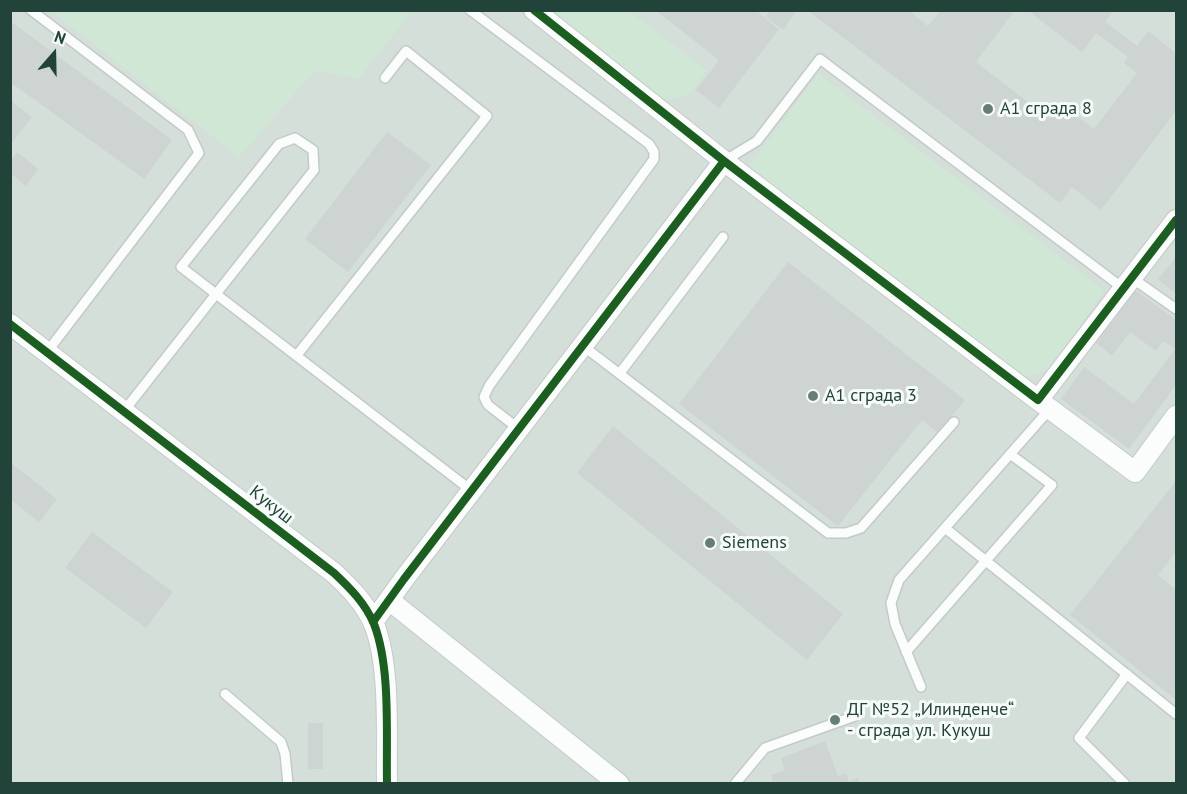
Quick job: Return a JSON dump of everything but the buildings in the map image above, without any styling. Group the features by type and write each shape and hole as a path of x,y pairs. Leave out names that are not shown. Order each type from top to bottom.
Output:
{"street":[{"path":"534,10 724,161 1134,472 1176,416"},
{"path":"373,622 724,161"},
{"path":"1044,405 1128,284 1176,220"},
{"name":"Кукуш","path":"10,324 334,573 358,597 373,622 380,646 387,783"},
{"path":"389,600 619,783"}],"lane":[{"path":"31,10 188,130 199,153 47,352"},
{"path":"470,10 650,144 654,152 654,159 489,386 484,397 488,405 519,429"},
{"path":"297,355 487,116 406,51 385,78"},
{"path":"724,161 757,141 820,59 1128,284 1176,309"},
{"path":"124,411 216,294 314,170 312,150 295,138 279,144 181,267 216,294 297,355 472,491"},
{"path":"620,373 723,237"},
{"path":"583,346 828,533 846,533 861,528 954,422"},
{"path":"921,687 895,624 891,603 899,580 1010,454 1044,405"},
{"path":"906,652 1052,485 1010,454"},
{"path":"945,528 1176,714"},
{"path":"1125,783 1079,738 1127,674"},
{"path":"225,694 281,742 285,754 288,783"},
{"path":"735,783 765,748 855,716"}],"shaded area":[{"path":"10,11 1176,11 1176,783 11,783"}],"green space":[{"path":"51,11 412,11 359,78 314,71 239,157"},
{"path":"558,11 628,11 707,70 688,95 664,101 553,17"},
{"path":"818,74 1104,290 1051,369 1022,378 749,167"}],"cycle path":[{"path":"534,10 724,161 1038,400 1176,220"},
{"path":"373,622 724,161"},
{"path":"10,324 334,573 357,596 374,624 383,661 387,784"}],"place":[{"name":"А1 сграда 8","path":"988,109"},
{"name":"А1 сграда 3","path":"813,396"},
{"name":"Siemens","path":"710,543"},
{"name":"ДГ №52 „Илинденче“ - сграда ул. Кукуш","path":"835,720"}]}
